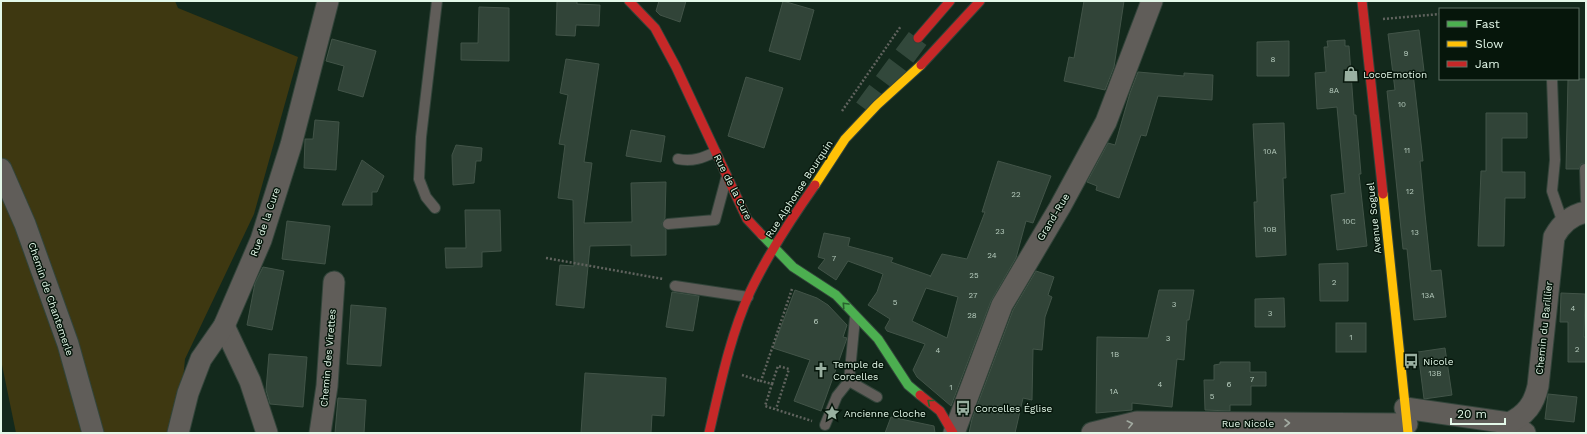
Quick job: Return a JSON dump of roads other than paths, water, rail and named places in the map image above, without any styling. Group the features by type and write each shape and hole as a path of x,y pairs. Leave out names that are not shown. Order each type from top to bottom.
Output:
{"street":[{"name":"Rue de la Cure","path":"178,433 188,393 201,359 224,326 263,232 291,145 328,1"},
{"name":"Rue de la Cure","path":"629,1 639,5 655,28 676,67 726,177 747,219 773,248 801,272 836,296 878,339 908,385 940,411 954,433"},
{"path":"918,38 950,1"},
{"name":"Rue Alphonse Bourquin","path":"709,433 728,355 748,297 773,248 845,139 877,105 932,55 980,1"},
{"name":"Grand-Rue","path":"954,433 1002,305 1063,201 1106,122 1152,1"},
{"name":"Avenue Soguel","path":"1362,1 1406,422"},
{"name":"Chemin de Chantemerle","path":"1,169 25,224 68,344 93,433"},
{"path":"1563,223 1571,217 1586,212"},
{"name":"Chemin du Barillier","path":"1517,428 1519,419 1528,411 1535,399 1538,386 1552,246 1554,237 1563,223"},
{"name":"Chemin des Virettes","path":"320,433 327,386 334,282"},
{"path":"224,326 250,381 267,433"},
{"name":"Rue Nicole","path":"1092,433 1138,422 1406,422 1517,428"}],"lane":[{"path":"435,208 426,197 419,179 421,137 437,1"},
{"path":"1552,80 1555,160 1552,191 1563,223"},
{"path":"678,159 687,161 703,158 715,152"},
{"path":"1585,169 1586,200"},
{"path":"668,224 715,220 726,177"},
{"path":"679,286 748,297"},
{"path":"826,425 831,408 849,382 855,316"},
{"path":"849,382 876,397"}],"tunnel":[{"path":"865,109 918,38"}],"place":[{"name":"LocoEmotion","path":"1351,74"},
{"name":"Nicole","path":"1411,361"},
{"name":"Temple de Corcelles","path":"821,370"},
{"name":"Corcelles Église","path":"963,408"},
{"name":"Ancienne Cloche","path":"832,413"}]}
